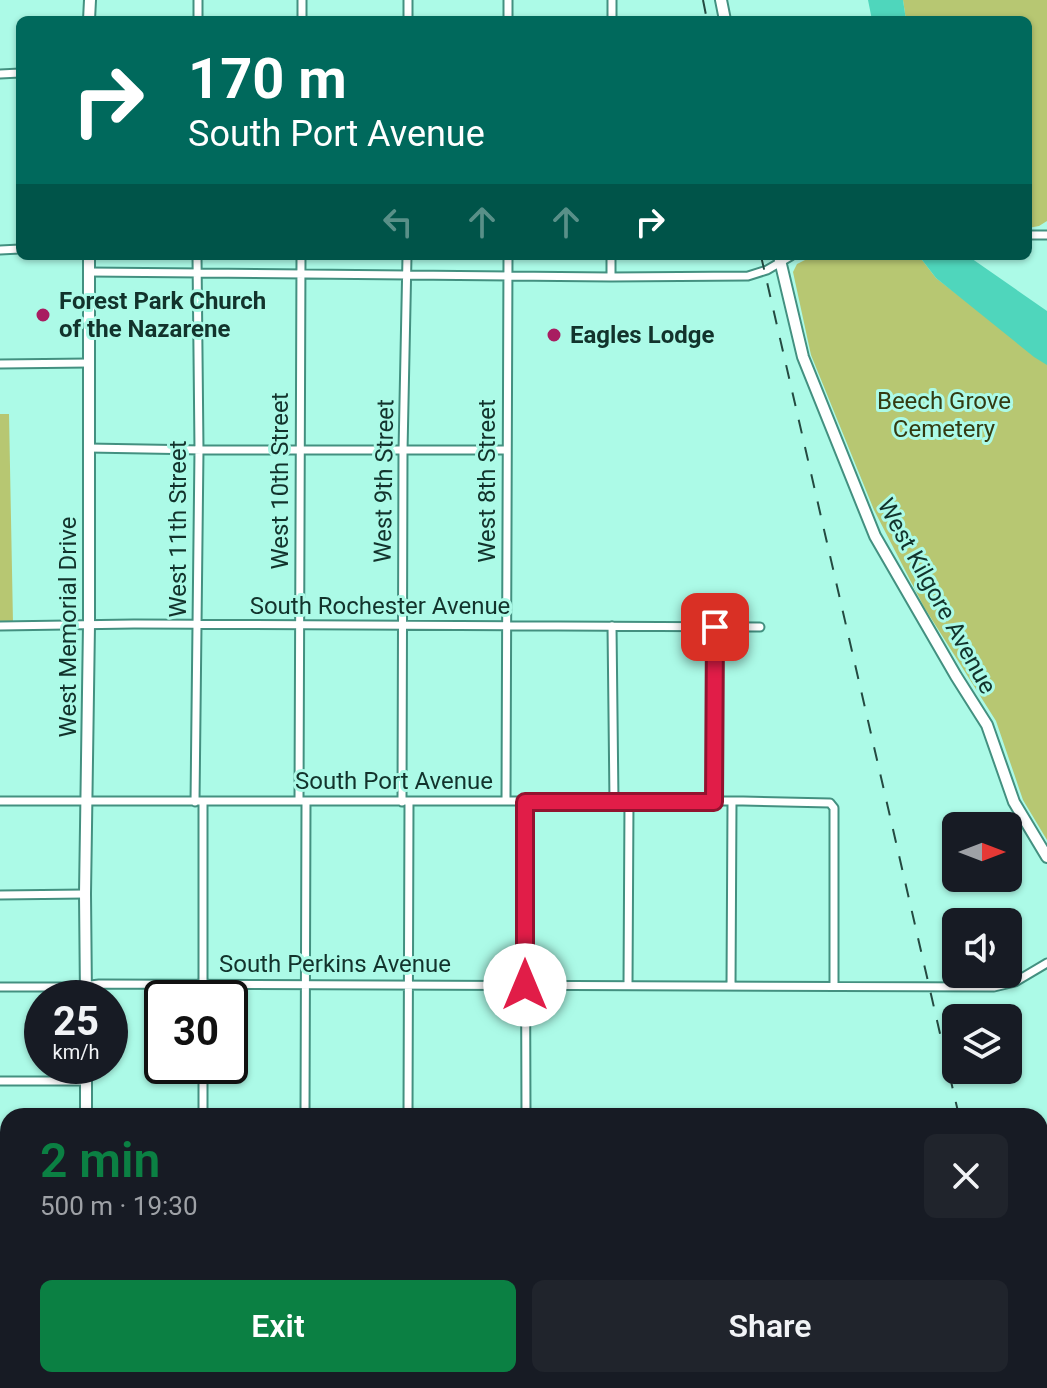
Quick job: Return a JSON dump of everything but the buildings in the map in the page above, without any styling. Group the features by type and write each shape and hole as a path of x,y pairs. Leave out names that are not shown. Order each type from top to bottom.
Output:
{"main road":[{"name":"West Memorial Drive","path":"87,980 89,260"},
{"name":"West Kilgore Avenue","path":"779,260 803,357 875,536 987,725 1014,802 1047,857"},
{"path":"86,1084 86,1108"}],"street":[{"name":"West 11th Street","path":"197,260 199,802 203,980"},
{"name":"West 10th Street","path":"301,260 299,626 306,984 305,1108"},
{"name":"West 9th Street","path":"407,260 403,625 408,1108"},
{"name":"West 8th Street","path":"506,801 508,260"},
{"path":"611,260 611,277"},
{"path":"89,272 748,276 761,272 778,260"},
{"path":"0,364 89,363"},
{"path":"88,448 507,450"},
{"name":"South Rochester Avenue","path":"0,626 760,627"},
{"path":"612,626 614,802"},
{"path":"714,802 715,627"},
{"name":"South Port Avenue","path":"0,801 830,803 834,808 834,986"},
{"path":"525,802 526,1108"},
{"path":"628,985 629,802"},
{"path":"731,986 732,802"},
{"path":"0,895 85,894"},
{"name":"South Perkins Avenue","path":"248,984 1000,987 1047,963"},
{"name":"South Perkins Avenue","path":"0,987 24,987"},
{"path":"0,1081 24,1081"},
{"path":"203,1084 203,1108"}],"green space":[{"path":"903,0 1047,0 1047,221 1032,227 1032,16 905,16"},
{"name":"Beech Grove Cemetery","path":"805,260 922,260 936,278 1047,364 1047,840 1023,800 996,721 924,607 874,510 811,355 793,272 797,264"},
{"path":"0,414 9,414 13,623 0,623"}],"shaded area":[{"path":"868,0 903,0 905,16 871,16"},
{"path":"922,260 974,260 1047,311 1047,365 1034,357 936,278"}],"railway":[{"path":"703,0 706,16"},
{"path":"762,260 957,1108"}],"place":[{"name":"Forest Park Church of the Nazarene","path":"43,315"},
{"name":"Eagles Lodge","path":"554,335"}],"route":[{"path":"525,985 525,802 714,802 715,627"}]}
